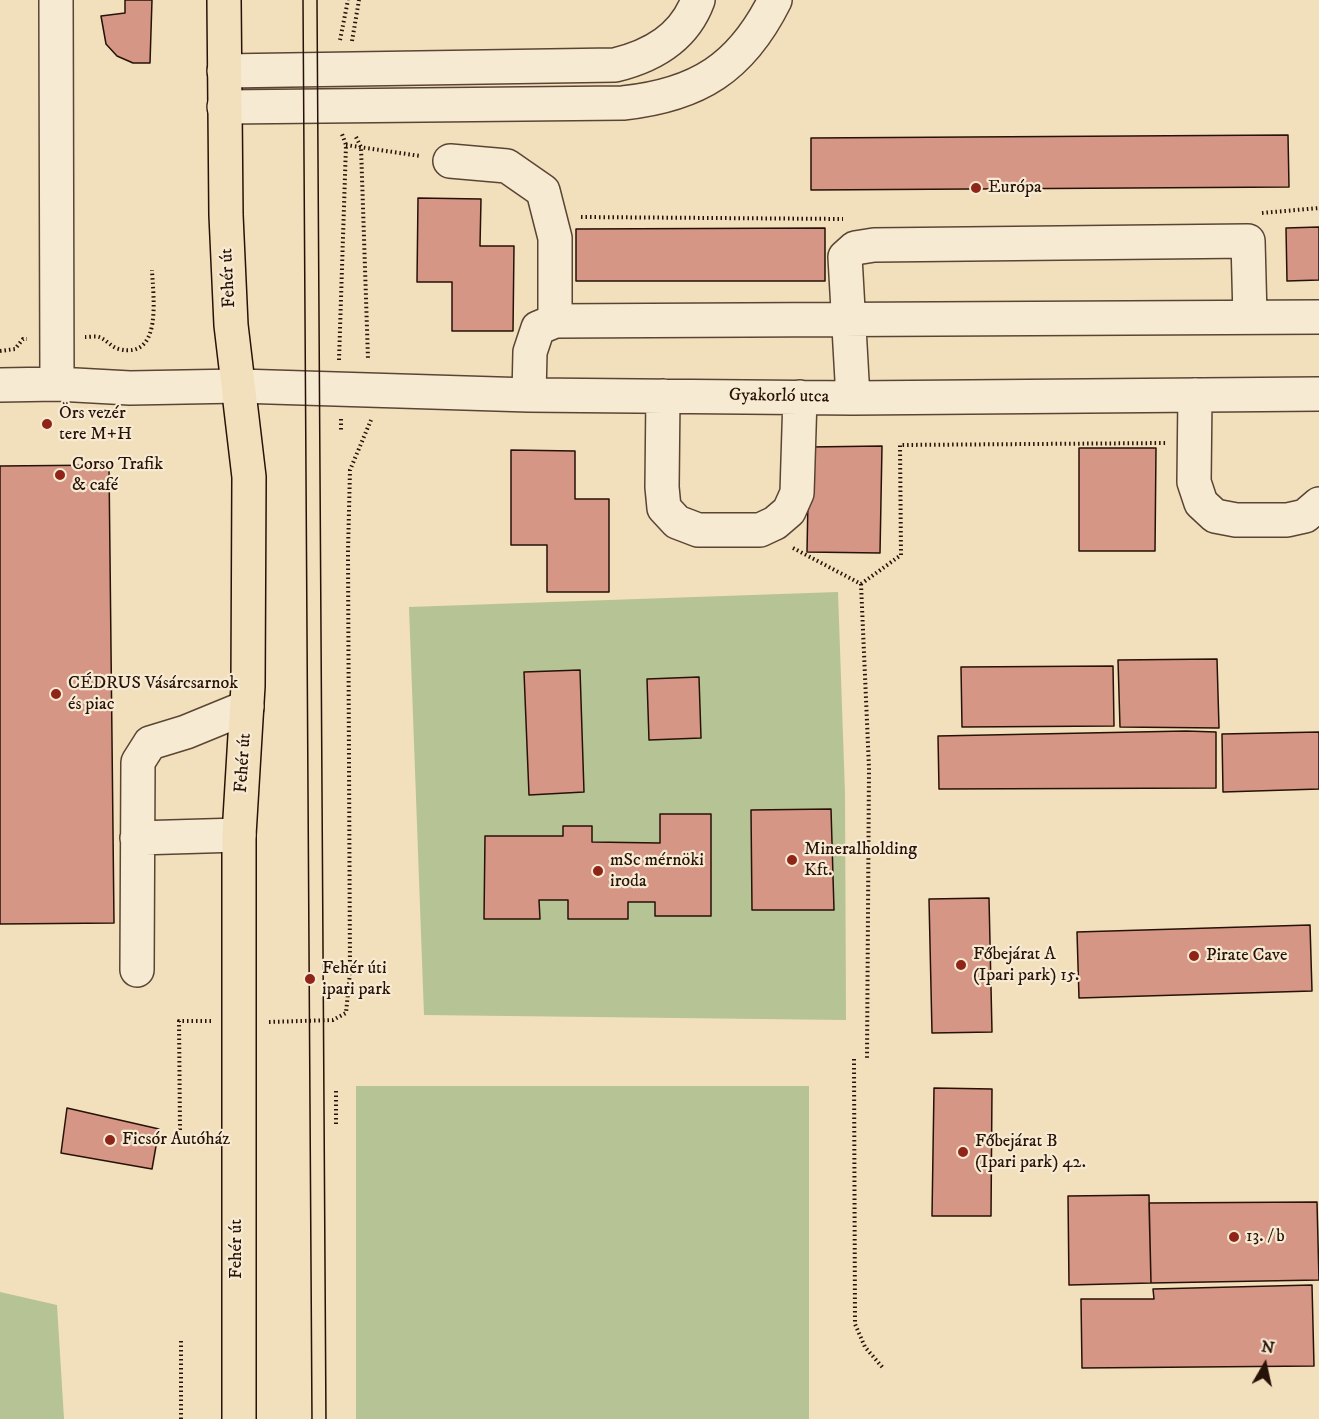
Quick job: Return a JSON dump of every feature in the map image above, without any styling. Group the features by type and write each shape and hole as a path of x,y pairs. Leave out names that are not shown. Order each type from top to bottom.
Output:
{"main road":[{"name":"Fehér út","path":"224,0 226,215 231,325 249,477 247,707 239,835 238,1419"}],"street":[{"path":"56,0 57,384"},
{"path":"224,70 615,65 645,56 671,39 685,25 698,0"},
{"path":"224,107 590,104 649,100 671,95 716,74 753,37 775,0"},
{"path":"590,104 615,65"},
{"path":"450,161 507,166 543,191 555,238 555,321"},
{"path":"853,398 845,257 855,248 874,245 1248,241 1250,317"},
{"path":"529,396 530,352 538,328 555,321 1319,317"},
{"name":"Gyakorló utca","path":"0,385 57,384 130,388 239,386 529,396 853,398 1319,394"},
{"path":"1196,395 1194,482 1201,503 1215,516 1236,520 1287,520 1305,516 1319,504"},
{"path":"663,396 662,487 664,508 677,522 699,531 760,530 775,524 789,511 797,493 800,397"},
{"path":"137,970 138,762 150,743 186,732 247,707"},
{"path":"137,838 239,835"}],"path":[{"path":"339,69 340,40 348,0"},
{"path":"339,106 339,126 346,145 339,339"},
{"path":"180,1130 179,1021 300,1022 333,1020 346,1013 350,972 348,552 350,470 372,422 361,147 356,137"},
{"path":"346,145 450,161"},
{"path":"99,337 116,348 127,351 142,346 151,335 152,270"},
{"path":"0,351 15,349 23,339"},
{"path":"861,585 901,555 900,445 1195,442"},
{"path":"760,530 861,585"},
{"path":"861,585 869,768 867,1058"},
{"path":"854,1059 855,1324 865,1347 883,1368"},
{"path":"336,1088 333,1111 336,1124"},
{"path":"181,1339 181,1419"}],"green space":[{"path":"838,592 845,793 846,1020 424,1015 409,607"},
{"path":"356,1086 809,1086 809,1419 356,1419"},
{"path":"0,1292 57,1305 64,1419 0,1419"}],"building":[{"path":"125,0 152,0 150,63 133,63 117,56 106,44 101,16 125,13"},
{"path":"1288,135 1289,187 811,190 811,138"},
{"path":"418,198 481,199 480,246 514,246 513,331 452,331 452,282 417,282"},
{"path":"1319,227 1319,280 1287,281 1286,228"},
{"path":"825,228 825,281 576,281 576,229"},
{"path":"882,446 880,553 807,552 809,447"},
{"path":"1079,448 1156,448 1155,551 1079,551"},
{"path":"511,450 575,451 575,499 609,499 609,592 547,592 547,545 511,545"},
{"name":"CÉDRUS Vásárcsarnok és piac","path":"109,465 114,923 0,924 0,466"},
{"path":"1217,659 1219,728 1120,727 1118,660"},
{"path":"1113,666 1114,726 962,727 961,667"},
{"path":"580,670 584,792 529,795 524,672"},
{"path":"699,677 701,738 649,740 647,679"},
{"path":"1216,732 1216,788 939,789 938,736"},
{"path":"1319,732 1319,789 1223,792 1222,734"},
{"name":"Mineralholding Kft.","path":"831,809 834,910 752,910 751,810"},
{"name":"mSc mérnöki iroda","path":"660,814 711,814 711,916 655,916 655,902 628,902 628,919 568,919 568,900 539,900 540,919 484,919 485,836 563,836 563,826 592,826 592,842 660,843"},
{"name":"Főbejárat A (Ipari park) 15.","path":"989,898 992,1032 932,1033 929,899"},
{"path":"1310,925 1312,991 1079,998 1077,932"},
{"name":"Főbejárat B (Ipari park) 42.","path":"934,1088 992,1089 991,1216 932,1216"},
{"name":"Ficsór Autóház","path":"67,1108 159,1129 152,1169 61,1153"},
{"path":"1149,1195 1151,1283 1069,1285 1068,1196"},
{"name":"13. / b","path":"1317,1202 1319,1280 1151,1283 1149,1203"},
{"path":"1312,1285 1314,1366 1082,1368 1081,1299 1154,1299 1153,1289"}],"tram line":[{"path":"303,0 312,1419"},
{"path":"317,0 326,1419"}],"place":[{"name":"Európa","path":"976,188"},
{"name":"Örs vezér tere M+H","path":"47,424"},
{"name":"Corso Trafik & café","path":"60,475"},
{"name":"CÉDRUS Vásárcsarnok és piac","path":"56,694"},
{"name":"Mineralholding Kft.","path":"792,860"},
{"name":"mSc mérnöki iroda","path":"598,871"},
{"name":"Pirate Cave","path":"1194,956"},
{"name":"Főbejárat A (Ipari park) 15.","path":"961,965"},
{"name":"Fehér úti ipari park","path":"310,979"},
{"name":"Ficsór Autóház","path":"110,1140"},
{"name":"Főbejárat B (Ipari park) 42.","path":"963,1152"},
{"name":"13. / b","path":"1234,1237"}]}
